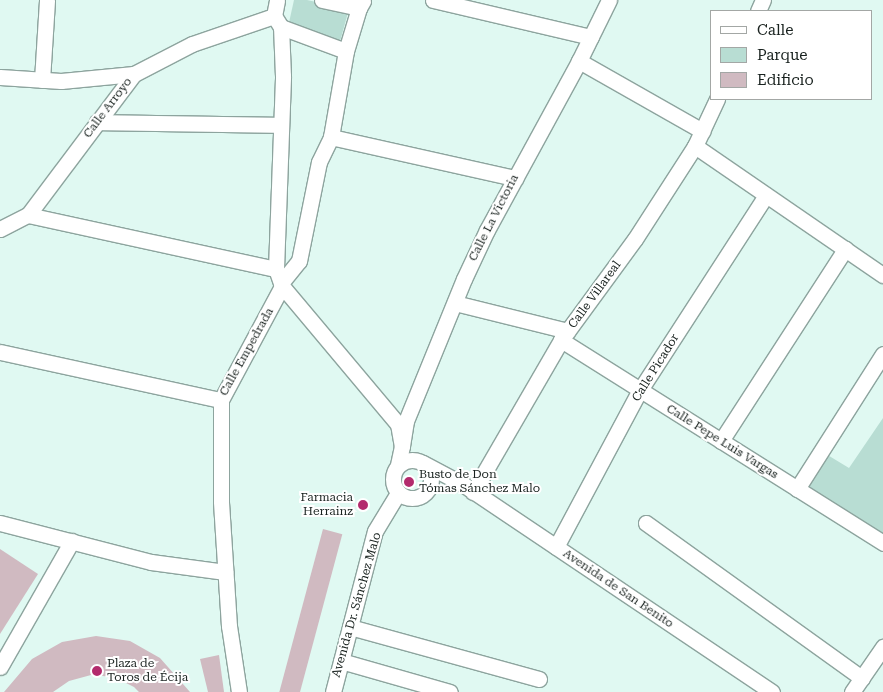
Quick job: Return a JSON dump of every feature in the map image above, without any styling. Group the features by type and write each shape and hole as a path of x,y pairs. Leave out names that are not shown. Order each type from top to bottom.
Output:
{"street":[{"path":"42,80 47,0"},
{"name":"Calle Empedrada","path":"239,692 228,626 221,501 221,400 280,279 283,76 277,0"},
{"path":"280,279 299,261 318,162 331,137 346,51 361,4 322,0"},
{"path":"433,0 591,37"},
{"name":"Calle La Victoria","path":"398,464 406,421 487,230 579,61 609,0"},
{"path":"278,21 346,51"},
{"name":"Calle Arroyo","path":"0,228 28,215 134,74 192,44 278,21"},
{"path":"579,61 702,131"},
{"path":"0,77 61,81 134,74"},
{"name":"Calle Villareal","path":"469,488 565,336 635,239 695,146 717,100"},
{"path":"97,122 281,125"},
{"path":"331,137 515,178"},
{"path":"695,146 883,275"},
{"name":"Calle Picador","path":"556,548 640,390 766,195"},
{"path":"28,215 280,279 398,424 402,446"},
{"path":"721,441 845,249"},
{"name":"Calle Pepe Luis Vargas","path":"455,303 565,336 640,390 883,543"},
{"path":"0,352 221,400"},
{"path":"797,489 883,354"},
{"path":"411,459 423,463 431,474 429,487 421,496 415,498 409,498 398,493 392,482 392,476 398,464 411,459"},
{"name":"Avenida de San Benito","path":"423,463 469,488 772,692"},
{"path":"429,487 469,488"},
{"name":"Avenida Dr. Sánchez Malo","path":"332,692 376,531 398,493"},
{"path":"0,523 151,562 225,572"},
{"path":"646,523 862,678"},
{"path":"0,667 72,541"},
{"path":"350,627 539,679"},
{"path":"852,692 883,647"},
{"path":"341,661 450,692"}],"green space":[{"path":"294,0 307,0 349,9 339,45 288,27"},
{"path":"883,418 883,543 797,489 821,451 849,468"}],"building":[{"path":"323,529 342,534 300,692 279,692"},
{"path":"0,549 38,574 0,634"},
{"name":"Plaza de Toros de Écija","path":"96,636 130,641 160,658 190,692 139,692 134,687 114,677 91,675 69,681 53,692 4,692 32,659 62,642"},
{"path":"219,655 224,692 208,692 200,659"}],"place":[{"name":"Busto de Don Tómas Sánchez Malo","path":"409,482"},
{"name":"Farmacia Herrainz","path":"363,505"},
{"name":"Plaza de Toros de Écija","path":"97,671"}]}
